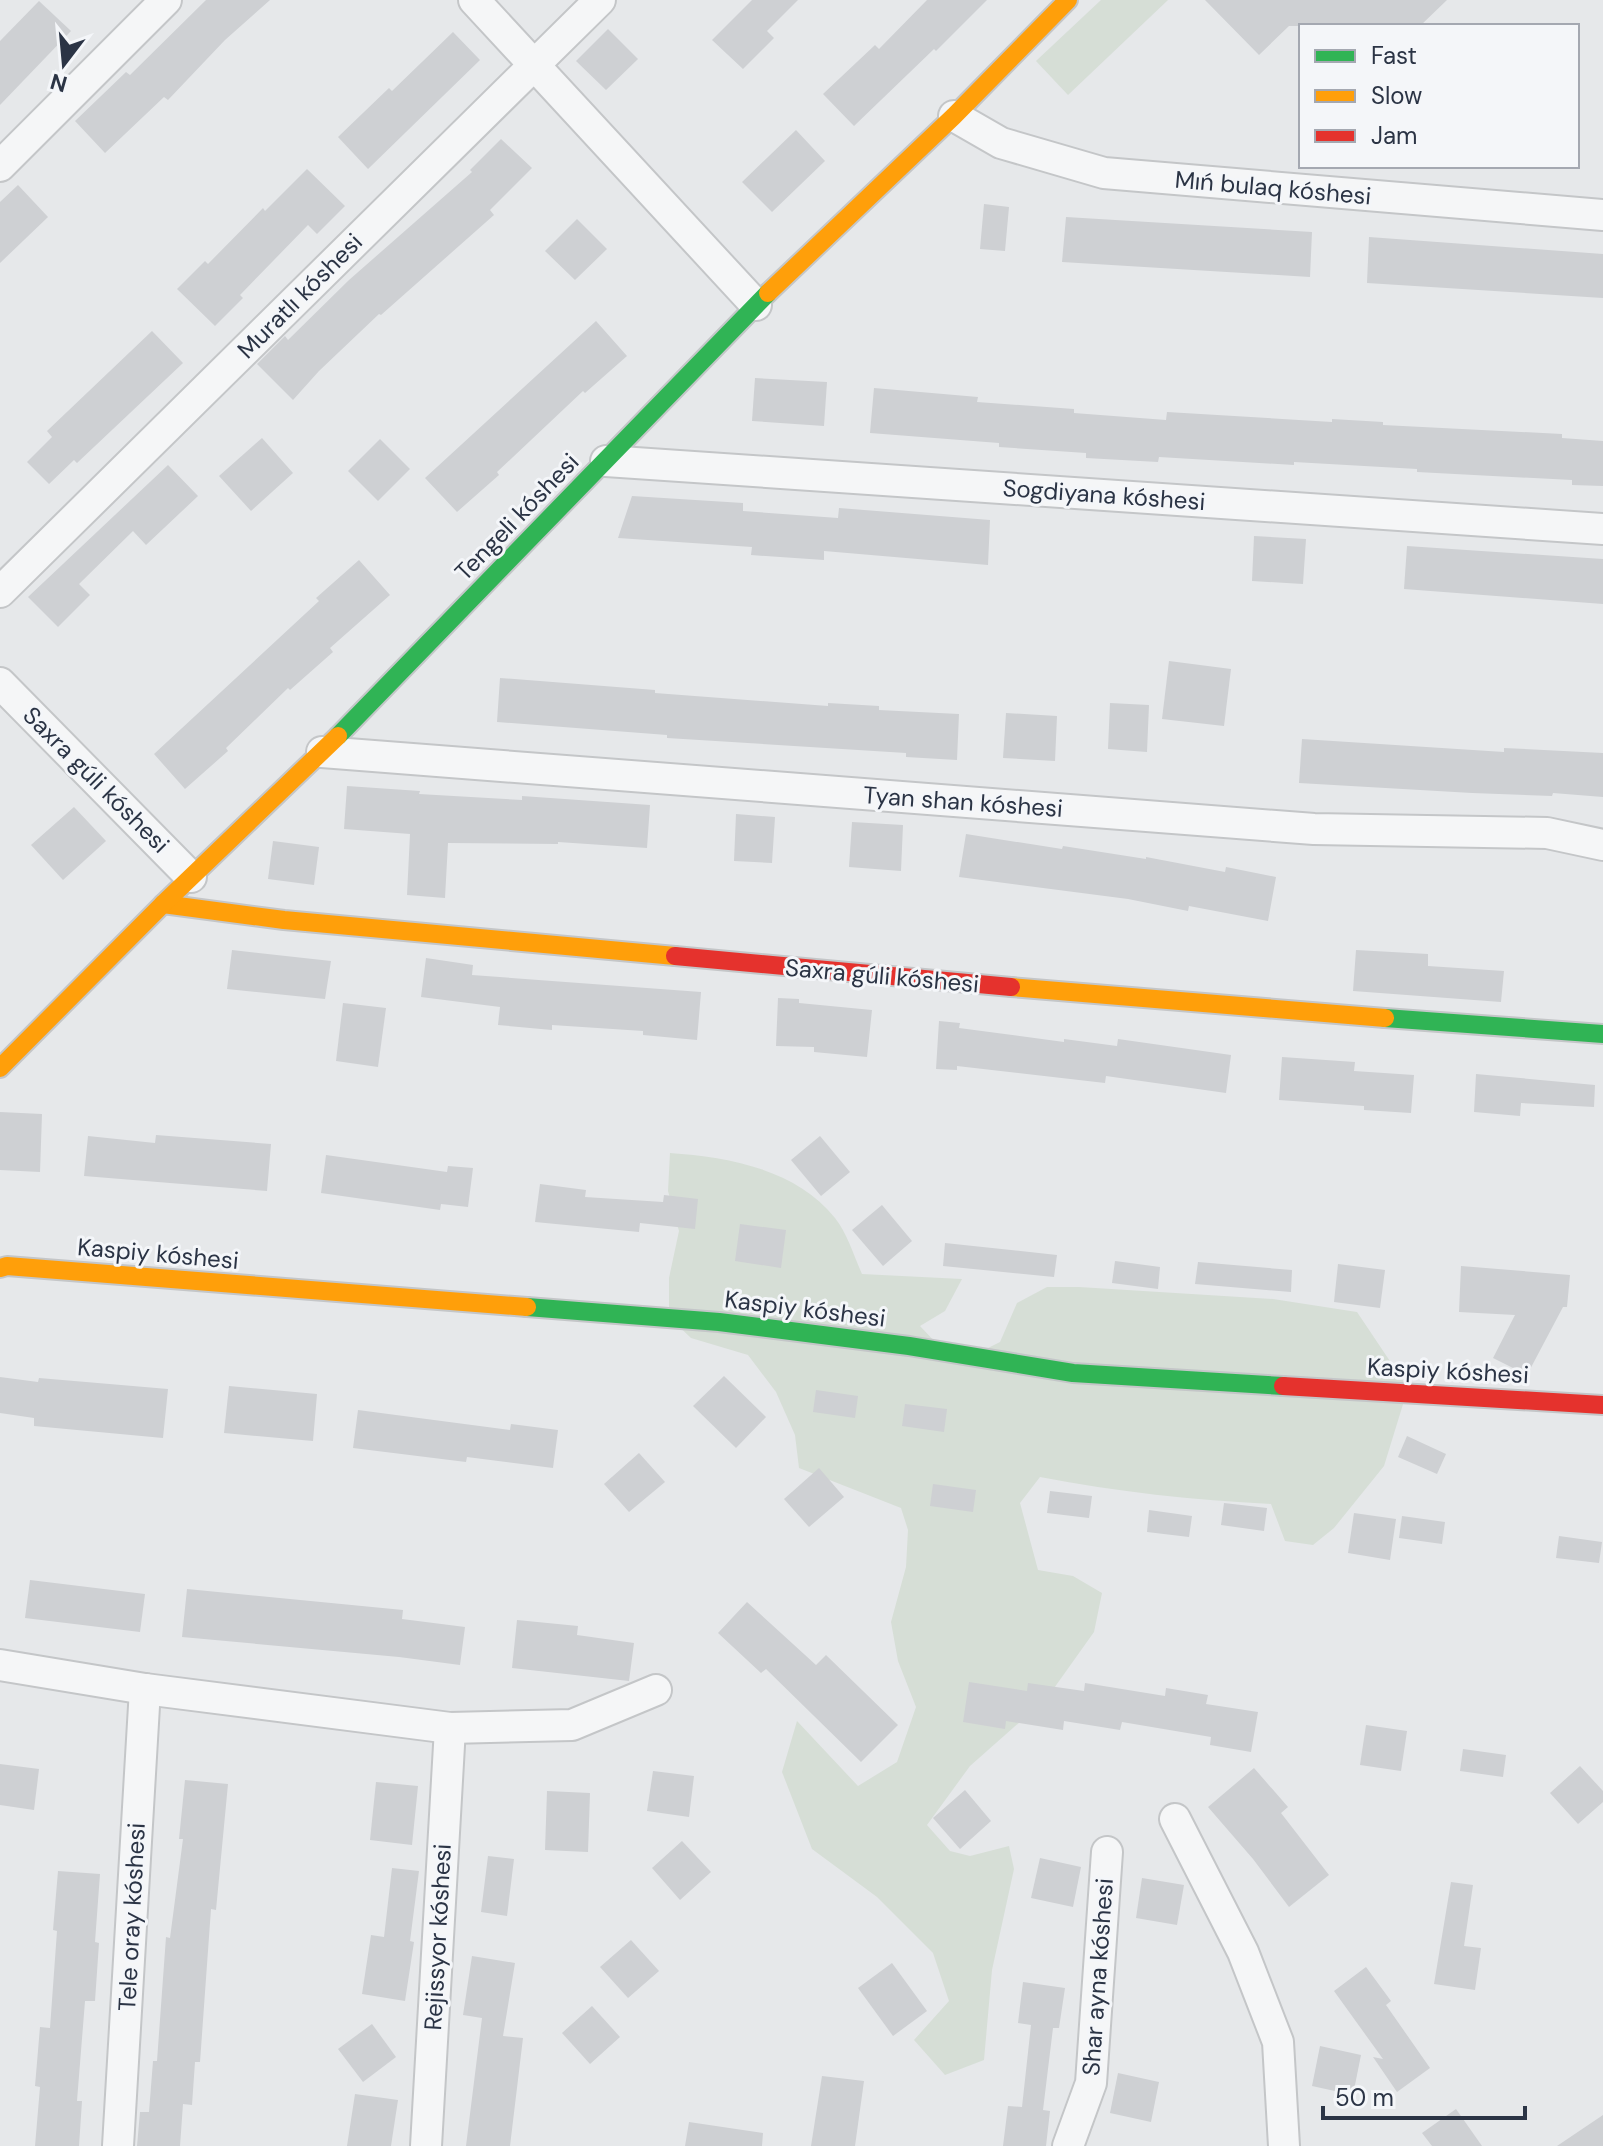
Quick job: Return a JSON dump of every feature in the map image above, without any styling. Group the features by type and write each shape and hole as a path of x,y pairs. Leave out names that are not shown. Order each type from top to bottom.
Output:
{"street":[{"path":"0,166 166,0"},
{"path":"474,0 756,305"},
{"name":"Muratlı kóshesi","path":"0,592 600,0"},
{"name":"Tengeli kóshesi","path":"0,1068 163,904 322,752 756,305 954,116 1068,0"},
{"name":"Mıń bulaq kóshesi","path":"954,116 1001,143 1104,173 1603,215"},
{"name":"Sogdiyana kóshesi","path":"606,461 1603,529"},
{"name":"Saxra gúli kóshesi","path":"0,683 191,877"},
{"name":"Tyan shan kóshesi","path":"322,752 1314,829 1547,833 1603,845"},
{"name":"Saxra gúli kóshesi","path":"163,904 284,920 1118,997 1603,1034"},
{"name":"Kaspiy kóshesi","path":"0,1268 7,1266 719,1322 909,1346 1073,1373 1603,1405"},
{"path":"0,1665 145,1689 450,1728 572,1725 656,1690"},
{"name":"Tele oray kóshesi","path":"118,2146 145,1689"},
{"name":"Rejissyor kóshesi","path":"426,2146 450,1728"},
{"path":"1175,1819 1243,1952 1278,2042 1284,2146"},
{"name":"Shar ayna kóshesi","path":"1068,2146 1091,2083 1107,1852"}],"shaded area":[{"path":"1101,0 1168,0 1068,95 1036,61"},
{"path":"670,1153 737,1162 781,1177 801,1188 835,1218 862,1274 962,1279 945,1311 920,1326 956,1364 1000,1342 1017,1303 1047,1287 1079,1287 1273,1299 1357,1312 1408,1388 1384,1466 1334,1528 1313,1545 1285,1541 1271,1504 1156,1495 1040,1477 1020,1503 1038,1570 1073,1576 1102,1593 1094,1632 1047,1698 970,1766 927,1825 950,1851 970,1856 1009,1846 1014,1869 992,1970 984,2060 945,2075 914,2040 949,2001 933,1953 877,1897 812,1849 782,1772 797,1721 858,1786 897,1762 916,1707 898,1661 891,1622 906,1567 908,1530 901,1508 799,1468 795,1435 776,1392 748,1355 691,1338 669,1317 669,1278 679,1231 668,1191"}],"building":[{"path":"206,0 270,0 225,40 168,100 164,97 105,153 75,121 126,72 130,75"},
{"path":"752,0 798,0 767,31 774,38 743,69 712,40"},
{"path":"927,0 987,0 854,126 823,94 875,45 879,49"},
{"path":"1205,0 1447,0 1422,24 1289,26 1259,55"},
{"path":"39,1 71,31 0,105 0,41"},
{"path":"608,29 638,59 606,90 576,61"},
{"path":"453,32 480,60 368,169 338,137 389,88 392,91"},
{"path":"796,130 825,161 772,212 742,182"},
{"path":"501,139 532,168 490,210 494,215 379,314 293,400 257,364 285,336 288,340 349,280 472,172 470,170"},
{"path":"307,169 345,206 317,234 308,225 240,295 243,298 215,326 177,289 205,261 208,264"},
{"path":"18,185 48,217 0,263 0,202"},
{"path":"984,204 1009,207 1005,251 980,249"},
{"path":"1066,217 1312,232 1310,277 1062,262"},
{"path":"577,219 607,249 575,280 545,251"},
{"path":"1369,237 1603,254 1603,298 1367,283"},
{"path":"596,321 627,356 585,393 583,391 497,472 499,475 457,512 425,478"},
{"path":"152,331 183,363 77,463 74,460 49,484 27,462 52,437 47,431"},
{"path":"755,378 827,382 824,426 752,421"},
{"path":"874,388 978,397 977,402 1074,409 1074,413 1166,420 1167,412 1562,434 1562,438 1603,441 1603,486 1572,485 1572,480 1294,462 1294,465 1159,457 1158,462 1086,458 1086,453 870,433"},
{"path":"262,438 293,473 251,511 219,476"},
{"path":"380,439 410,469 378,501 348,471"},
{"path":"168,465 198,496 146,545 133,531 79,584 90,595 58,627 28,597"},
{"path":"632,496 743,503 743,511 838,518 839,508 990,520 988,565 824,551 824,560 751,555 752,547 618,538"},
{"path":"1254,536 1306,539 1303,584 1252,581"},
{"path":"1407,546 1603,559 1603,604 1404,589"},
{"path":"359,560 390,595 330,648 333,652 290,690 288,688 226,748 228,751 185,789 154,754"},
{"path":"1169,661 1231,669 1224,726 1162,719"},
{"path":"500,678 655,690 655,693 828,706 828,703 879,706 879,710 959,714 957,760 906,757 906,753 667,738 667,735 497,722"},
{"path":"1110,703 1149,705 1147,752 1108,749"},
{"path":"1006,713 1057,716 1055,761 1003,758"},
{"path":"1302,739 1504,752 1504,748 1603,753 1603,797 1299,783"},
{"path":"347,786 420,791 419,794 522,800 522,796 650,805 647,848 558,842 448,843 445,898 407,895 410,834 344,829"},
{"path":"74,807 106,841 63,880 31,845"},
{"path":"736,814 775,817 772,863 734,861"},
{"path":"852,822 903,825 901,871 849,867"},
{"path":"966,834 1062,849 1063,846 1146,857 1225,872 1226,867 1276,877 1268,921 1189,906 1188,911 1128,899 959,877"},
{"path":"273,841 319,847 314,885 268,879"},
{"path":"232,950 331,961 325,999 227,989"},
{"path":"1356,950 1428,954 1428,966 1504,971 1501,1002 1353,991"},
{"path":"426,958 473,965 472,975 701,992 697,1040 643,1035 643,1031 552,1025 552,1030 498,1025 500,1007 421,997"},
{"path":"778,998 872,1010 867,1057 814,1052 814,1047 776,1046"},
{"path":"343,1003 386,1008 378,1067 336,1061"},
{"path":"939,1021 960,1023 959,1028 1064,1042 1064,1039 1117,1046 1118,1039 1231,1055 1226,1093 1106,1076 1105,1083 957,1066 957,1070 936,1069"},
{"path":"1282,1057 1355,1062 1354,1071 1414,1075 1411,1113 1279,1100"},
{"path":"1476,1074 1595,1085 1594,1107 1521,1103 1520,1116 1474,1112"},
{"path":"0,1112 42,1114 40,1172 0,1170"},
{"path":"156,1135 271,1144 267,1191 84,1176 88,1136 155,1143"},
{"path":"820,1136 850,1172 821,1196 791,1160"},
{"path":"326,1155 447,1172 448,1166 473,1168 468,1207 441,1204 440,1210 321,1193"},
{"path":"540,1184 586,1190 585,1197 663,1202 664,1195 698,1199 695,1229 640,1223 639,1232 535,1222"},
{"path":"882,1205 912,1241 883,1266 852,1230"},
{"path":"740,1224 786,1230 781,1268 735,1261"},
{"path":"945,1243 1057,1255 1054,1277 943,1266"},
{"path":"1115,1261 1160,1267 1158,1289 1112,1283"},
{"path":"1198,1262 1292,1270 1291,1292 1195,1284"},
{"path":"1338,1264 1385,1270 1380,1308 1334,1302"},
{"path":"1461,1266 1570,1275 1567,1307 1563,1307 1527,1375 1493,1358 1515,1315 1459,1312"},
{"path":"724,1376 766,1417 736,1448 693,1406"},
{"path":"0,1377 168,1389 163,1438 34,1426 34,1418 0,1413"},
{"path":"229,1386 317,1394 313,1441 224,1433"},
{"path":"816,1390 858,1396 855,1418 813,1412"},
{"path":"905,1404 947,1409 944,1432 902,1426"},
{"path":"358,1410 510,1430 511,1424 558,1430 553,1468 467,1457 466,1462 353,1448"},
{"path":"1407,1436 1446,1454 1437,1474 1398,1457"},
{"path":"639,1453 665,1482 629,1512 604,1484"},
{"path":"819,1468 844,1497 809,1527 784,1499"},
{"path":"933,1484 976,1490 973,1512 930,1506"},
{"path":"1050,1491 1092,1496 1089,1518 1047,1513"},
{"path":"1224,1503 1267,1508 1264,1531 1221,1525"},
{"path":"1149,1510 1192,1516 1189,1537 1147,1532"},
{"path":"1354,1513 1396,1519 1390,1560 1348,1553"},
{"path":"1402,1516 1445,1522 1442,1544 1399,1538"},
{"path":"1559,1536 1602,1542 1599,1563 1556,1558"},
{"path":"30,1580 145,1594 140,1632 25,1618"},
{"path":"187,1589 403,1610 402,1619 465,1627 460,1665 182,1637"},
{"path":"747,1602 816,1665 826,1655 898,1725 861,1762 766,1669 761,1673 718,1633"},
{"path":"517,1620 578,1626 577,1635 634,1643 629,1681 512,1668"},
{"path":"969,1682 1027,1691 1028,1683 1084,1691 1085,1683 1165,1696 1166,1688 1208,1695 1206,1704 1258,1712 1251,1752 1210,1745 1211,1737 1122,1722 1120,1730 1064,1721 1063,1730 1006,1721 1005,1729 963,1722"},
{"path":"1366,1725 1407,1731 1401,1771 1360,1765"},
{"path":"1463,1749 1506,1755 1503,1777 1460,1771"},
{"path":"0,1764 39,1769 34,1810 0,1805"},
{"path":"1580,1766 1603,1791 1603,1802 1578,1824 1550,1793"},
{"path":"1254,1768 1288,1807 1281,1813 1329,1875 1289,1907 1208,1807"},
{"path":"653,1771 694,1776 689,1817 647,1811"},
{"path":"185,1780 228,1784 216,1910 211,1909 200,2062 195,2062 192,2105 183,2104 180,2146 137,2146 140,2112 149,2112 153,2061 157,2061 166,1937 170,1938 183,1839 179,1839"},
{"path":"376,1782 418,1786 412,1845 370,1840"},
{"path":"965,1790 991,1821 960,1849 933,1818"},
{"path":"547,1791 590,1793 588,1852 545,1850"},
{"path":"682,1841 711,1872 680,1900 652,1868"},
{"path":"488,1856 514,1859 507,1916 481,1912"},
{"path":"1040,1858 1081,1867 1073,1907 1031,1898"},
{"path":"392,1868 419,1871 410,1941 414,1942 405,2001 362,1994 371,1935 384,1937"},
{"path":"58,1871 100,1874 95,2001 85,2001 77,2101 82,2101 79,2146 35,2146 40,2087 35,2086 40,2027 50,2028"},
{"path":"1142,1878 1184,1885 1177,1925 1136,1918"},
{"path":"1451,1882 1473,1885 1464,1946 1481,1948 1475,1990 1434,1984"},
{"path":"631,1940 659,1971 628,1998 600,1967"},
{"path":"472,1956 515,1963 503,2036 523,2038 510,2146 466,2146 482,2018 463,2015"},
{"path":"892,1963 927,2011 893,2036 858,1988"},
{"path":"1366,1967 1391,2001 1386,2005 1430,2068 1397,2092 1373,2057 1383,2059 1334,1991"},
{"path":"1023,1982 1065,1988 1059,2028 1053,2028 1043,2110 1050,2111 1046,2146 1003,2146 1008,2106 1022,2107 1031,2025 1018,2023"},
{"path":"592,2006 620,2037 590,2064 562,2033"},
{"path":"372,2024 396,2057 363,2082 338,2049"},
{"path":"1320,2046 1361,2055 1353,2095 1312,2086"},
{"path":"1118,2073 1159,2082 1151,2122 1110,2113"},
{"path":"822,2076 864,2081 855,2146 811,2146"},
{"path":"355,2094 398,2100 391,2146 347,2146"},
{"path":"1456,2109 1482,2146 1432,2146 1422,2133"},
{"path":"1603,2115 1603,2146 1557,2146"},
{"path":"689,2122 763,2133 762,2146 685,2146"}],"traffic: fast":[{"path":"338,736 768,293"},
{"path":"1385,1018 1603,1034"},
{"path":"527,1307 719,1322 909,1346 1073,1373 1283,1386"}],"traffic: slow":[{"path":"768,293 954,116 1068,0"},
{"path":"0,1068 163,904 338,736"},
{"path":"163,904 284,920 675,956"},
{"path":"1011,987 1385,1018"},
{"path":"0,1268 7,1266 527,1307"}],"traffic: jam":[{"path":"675,956 1011,987"},
{"path":"1283,1386 1603,1405"}]}
